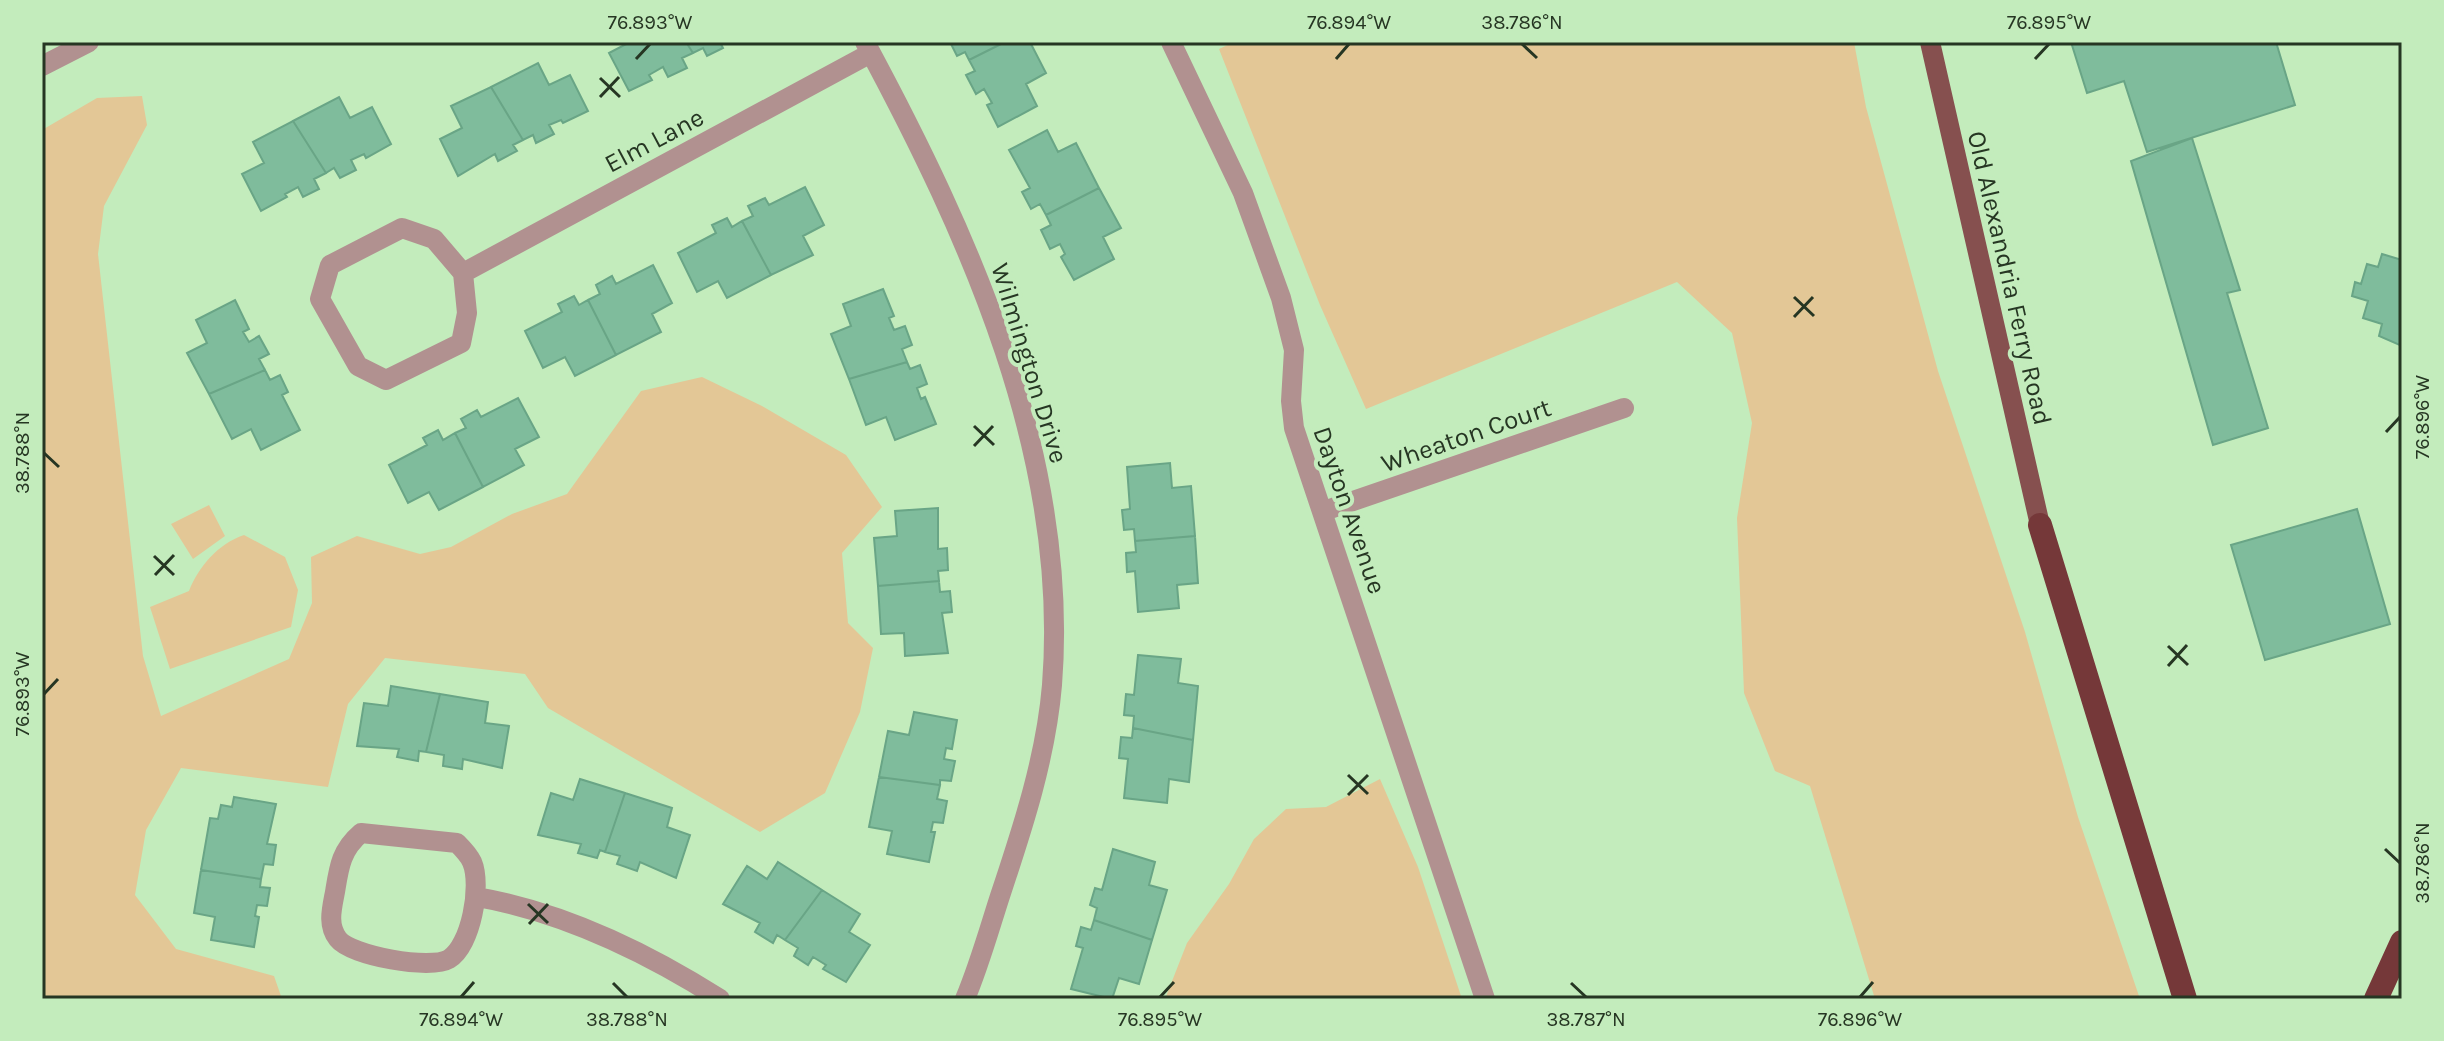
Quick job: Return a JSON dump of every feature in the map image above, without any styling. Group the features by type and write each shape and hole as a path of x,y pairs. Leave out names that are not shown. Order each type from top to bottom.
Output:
{"highway":[{"path":"2040,525 2185,999"},
{"path":"2376,999 2402,942"}],"main road":[{"name":"Old Alexandria Ferry Road","path":"1930,42 2040,525"}],"street":[{"path":"42,66 89,42"},
{"name":"Dayton Avenue","path":"1171,42 1243,193 1281,298 1294,350 1291,401 1294,428 1485,999"},
{"name":"Elm Lane","path":"463,273 868,47"},
{"name":"Wilmington Drive","path":"868,47 970,259 1002,344 1036,462 1050,569 1052,683 1046,733 1029,805 965,999"},
{"path":"402,228 434,239 463,273 467,313 461,343 386,380 358,366 320,299 330,265 402,228"},
{"name":"Wheaton Court","path":"1324,511 1624,408"},
{"path":"361,833 457,843 473,863 477,897 461,946 449,960 425,964 351,950 338,939 330,918 346,846 361,833"},
{"path":"477,897 528,906 658,963 720,999"}],"shaded area":[{"path":"1234,42 1854,42 1866,107 1938,371 2025,632 2078,817 2140,999 1875,999 1810,786 1775,771 1744,693 1737,518 1752,423 1732,333 1677,282 1366,409 1320,305 1219,49"},
{"path":"142,96 147,125 104,206 98,254 143,656 161,716 289,659 312,603 311,557 357,536 420,554 451,547 512,514 567,494 641,391 702,377 762,406 846,455 882,507 842,553 848,623 873,648 860,712 825,793 760,832 548,708 525,674 385,658 348,704 328,787 181,768 146,830 135,895 176,949 274,976 282,999 42,999 42,130 97,98"},
{"path":"209,505 225,536 193,559 171,524"},
{"path":"244,535 285,557 298,590 291,627 170,669 150,607 189,591 210,557"},
{"path":"1380,779 1418,867 1462,999 1165,999 1187,943 1229,884 1254,839 1286,809 1326,807"}],"building":[{"path":"630,42 686,42 693,53 682,58 687,68 668,77 663,67 649,75 652,80 629,91 609,53"},
{"path":"686,42 720,42 723,48 707,56 703,48 693,53"},
{"path":"950,42 1005,42 969,60 965,52 957,56"},
{"path":"1005,42 1030,42 1046,73 1026,84 1037,106 998,127 987,105 992,103 984,89 976,94 966,75 975,71 969,60"},
{"path":"2071,42 2276,42 2295,105 2147,152 2124,81 2087,93"},
{"path":"538,63 549,85 570,75 588,111 563,123 561,120 549,125 554,134 536,143 533,135 523,140 491,87"},
{"path":"491,87 523,140 513,145 517,151 498,161 495,154 458,176 440,139 462,128 451,106"},
{"path":"339,97 350,118 372,107 391,144 366,158 364,154 351,160 356,170 340,178 334,168 326,173 293,121"},
{"path":"293,121 326,173 314,179 319,189 303,197 298,187 285,194 287,197 261,211 242,174 264,163 253,142"},
{"path":"1047,130 1058,152 1076,143 1099,188 1046,215 1040,204 1031,209 1022,192 1030,188 1009,150"},
{"path":"2192,138 2240,290 2227,293 2268,428 2213,445 2131,161"},
{"path":"805,187 824,225 803,236 813,255 771,275 742,221 753,216 748,206 765,198 769,205"},
{"path":"1099,188 1121,228 1103,237 1114,259 1074,280 1061,257 1065,254 1060,244 1050,249 1041,230 1051,225 1046,215"},
{"path":"727,218 732,227 742,221 771,275 727,298 718,281 697,292 678,253 716,233 712,225"},
{"path":"2382,254 2402,260 2402,346 2379,336 2382,324 2363,318 2368,301 2352,296 2355,282 2361,284 2367,264 2378,267"},
{"path":"653,265 672,303 652,314 661,332 616,355 588,300 600,294 596,285 612,276 616,284"},
{"path":"883,289 894,316 889,318 894,330 905,326 912,345 902,349 907,362 849,379 831,334 851,326 843,304"},
{"path":"574,296 579,305 588,300 616,355 575,376 565,357 543,368 525,331 562,312 558,304"},
{"path":"235,300 249,329 243,332 249,342 259,336 269,354 259,359 265,370 209,394 187,353 207,343 196,320"},
{"path":"907,362 910,369 920,365 927,384 917,388 921,399 925,397 936,424 895,440 886,417 866,425 849,379"},
{"path":"265,370 270,380 280,375 288,392 282,395 300,430 261,450 251,429 232,439 209,394"},
{"path":"518,398 539,437 515,449 524,465 483,487 455,433 466,428 461,419 477,410 481,417"},
{"path":"438,430 443,440 455,433 483,487 439,510 429,492 408,503 389,465 427,445 423,438"},
{"path":"1170,463 1172,488 1191,486 1195,536 1135,541 1134,529 1124,530 1122,510 1130,509 1127,467"},
{"path":"938,508 938,549 947,548 948,570 938,571 939,581 878,586 874,538 897,536 895,511"},
{"path":"2357,509 2390,624 2265,660 2231,545"},
{"path":"1195,536 1198,583 1177,585 1179,608 1138,612 1135,571 1127,572 1126,553 1136,552 1135,541"},
{"path":"939,581 940,592 950,591 952,612 942,613 948,653 905,656 904,633 881,634 878,586"},
{"path":"1138,655 1181,659 1178,683 1198,686 1193,740 1133,728 1134,716 1124,715 1126,694 1134,695"},
{"path":"391,686 440,694 426,752 419,751 418,761 397,757 399,749 357,746 364,703 388,706"},
{"path":"440,694 488,702 485,723 509,726 502,768 463,759 462,769 443,766 444,755 426,752"},
{"path":"914,712 957,720 952,749 946,748 944,759 955,761 951,781 940,780 940,785 879,777 888,731 909,735"},
{"path":"1133,728 1193,740 1189,782 1169,779 1167,803 1124,798 1128,759 1119,758 1121,737 1132,738"},
{"path":"879,777 940,785 937,799 947,801 943,823 933,822 931,832 935,832 929,862 887,854 892,831 869,827"},
{"path":"580,779 625,793 605,852 600,850 597,858 578,853 581,844 538,835 551,793 573,800"},
{"path":"625,793 672,808 667,827 690,835 676,878 640,862 637,871 617,864 620,856 605,852"},
{"path":"234,797 276,804 267,844 276,845 273,865 264,864 261,879 201,870 210,818 218,819 221,805 232,807"},
{"path":"1113,849 1155,862 1149,885 1167,890 1152,940 1094,920 1097,908 1090,905 1095,888 1102,890"},
{"path":"778,862 822,890 785,940 777,935 773,943 755,932 760,923 723,904 747,866 767,879"},
{"path":"201,870 261,879 260,887 270,888 267,906 257,905 255,916 259,917 254,947 211,940 215,917 194,913"},
{"path":"822,890 860,914 849,932 870,945 846,982 823,969 826,965 813,957 808,965 794,956 798,948 785,940"},
{"path":"1094,920 1152,940 1139,984 1119,978 1112,999 1071,989 1083,948 1076,946 1081,927 1091,930"}]}
